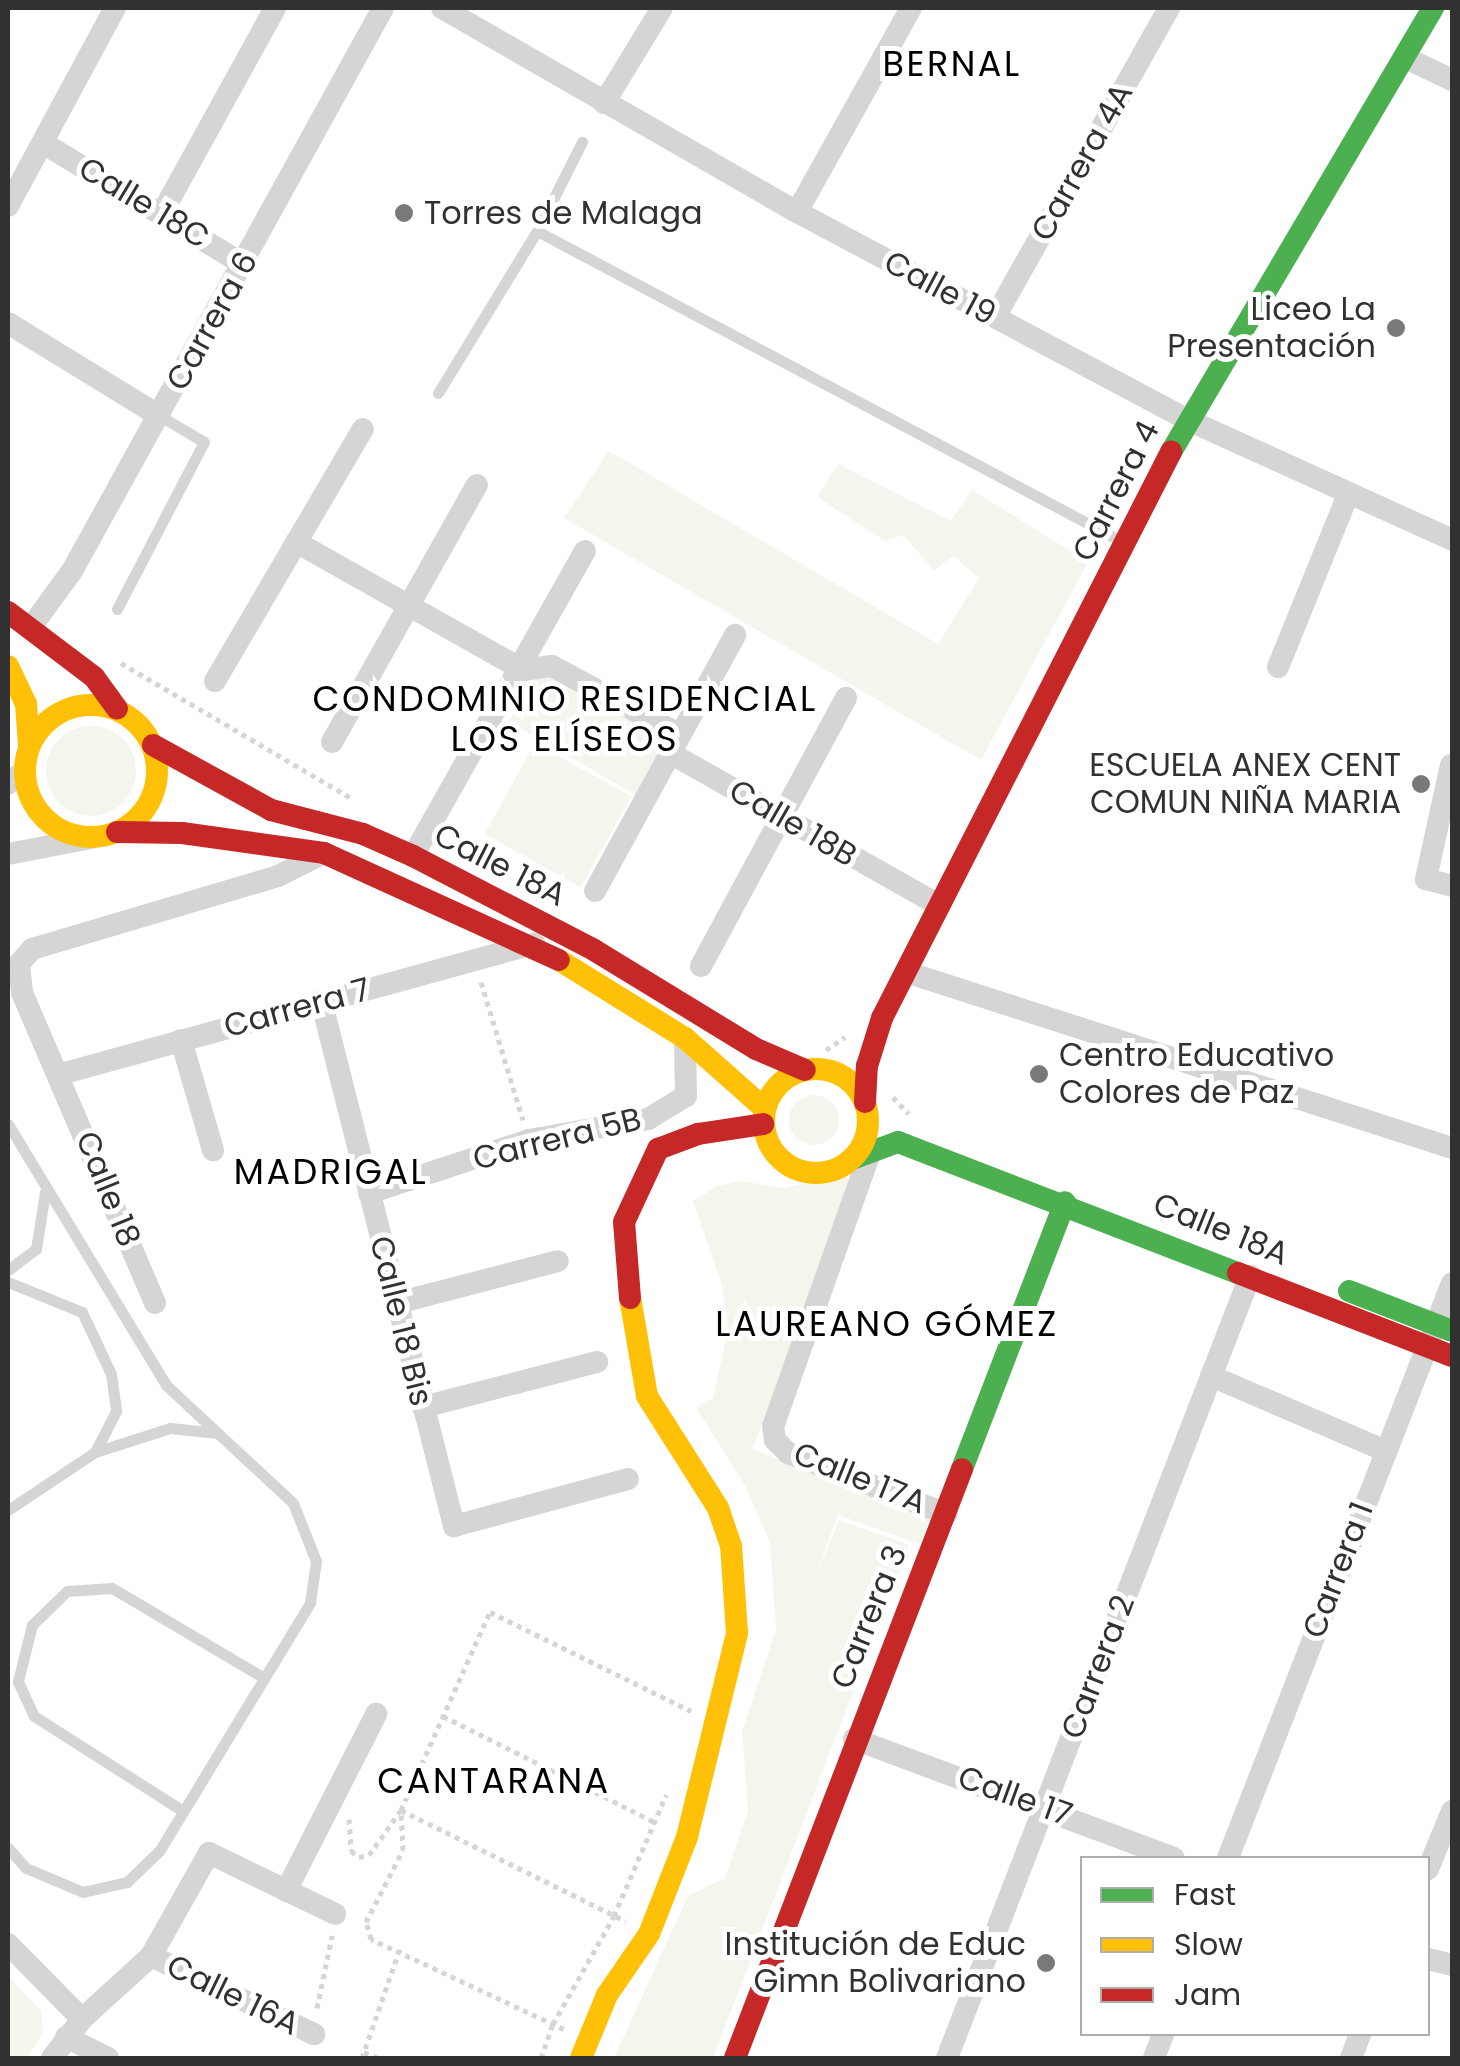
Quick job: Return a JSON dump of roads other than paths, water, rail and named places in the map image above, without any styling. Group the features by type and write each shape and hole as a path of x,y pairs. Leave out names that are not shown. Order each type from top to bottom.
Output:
{"street":[{"path":"8,206 115,8"},
{"path":"162,213 275,8"},
{"name":"Carrera 6","path":"31,627 72,572 383,8"},
{"name":"Calle 19","path":"442,8 797,212 994,318 1188,420 1347,497 1452,540"},
{"path":"604,103 662,8"},
{"path":"797,212 911,8"},
{"name":"Carrera 4A","path":"994,318 1169,8"},
{"name":"Carrera 4","path":"866,1106 867,1066 882,1018 1188,420 1433,8"},
{"path":"1406,58 1452,80"},
{"name":"Calle 18C","path":"43,143 244,264"},
{"path":"8,323 160,416"},
{"path":"216,680 362,428"},
{"path":"332,742 477,485"},
{"path":"1278,667 1347,497"},
{"name":"Calle 18B","path":"296,542 523,670 552,666 669,730 670,754 940,906"},
{"path":"413,856 523,670 585,551"},
{"path":"8,612 94,677 117,709"},
{"path":"595,891 735,635"},
{"path":"8,666 26,704 29,745"},
{"path":"701,966 846,698"},
{"path":"8,854 91,838 117,832 139,818 153,796 158,771 153,745 139,723 117,709 91,704 65,709 44,724 29,745 16,777 44,818 66,832 91,838"},
{"name":"Calle 18A","path":"153,745 271,810 364,834 413,856 594,950 756,1050 814,1070"},
{"path":"1451,766 1426,879 1452,886"},
{"name":"Calle 18A","path":"117,832 182,833 324,853 534,944 685,1038 764,1116"},
{"name":"Calle 18","path":"155,1303 61,1074 22,992 19,964 32,948 278,876 324,853"},
{"name":"Carrera 7","path":"61,1074 534,944"},
{"path":"906,972 1452,1148"},
{"name":"Calle 18 Bis","path":"321,1000 454,1526 628,1479"},
{"name":"Carrera 4","path":"814,1070 882,1018"},
{"name":"Carrera 5B","path":"369,1193 529,1140 648,1119 686,1096 690,1078 685,1038"},
{"path":"182,1040 213,1150"},
{"path":"814,1070 855,1086 866,1106 862,1153 836,1169 798,1170 769,1144 764,1116 786,1078 814,1070"},
{"name":"Calle 18A","path":"866,1106 1437,1333 1452,1356"},
{"path":"582,2058 607,1995 649,1934 686,1838 737,1633 734,1564 718,1508 647,1396 632,1330 624,1222 658,1150 698,1134 764,1116"},
{"name":"Calle 18A","path":"862,1153 898,1142 1065,1202 1250,1276 1437,1333"},
{"name":"Calle 17A","path":"862,1153 773,1426 775,1440 788,1453 947,1514"},
{"name":"Carrera 3","path":"736,2058 854,1739 947,1514 1065,1202"},
{"path":"396,1303 558,1261"},
{"name":"Carrera 2","path":"947,2058 1250,1276"},
{"name":"Carrera 1","path":"1229,1856 1384,1450 1437,1333 1452,1283"},
{"path":"422,1407 597,1362"},
{"path":"1211,1376 1384,1450"},
{"path":"286,1892 376,1714"},
{"name":"Calle 17","path":"854,1739 1044,1805 1169,1856"},
{"path":"1430,1863 1452,1811"},
{"path":"52,2058 82,2019 151,1956 209,1853 336,1914"},
{"path":"8,1944 82,2019"},
{"name":"Calle 16A","path":"151,1956 314,2034"},
{"path":"66,2038 108,2058"}],"lane":[{"path":"438,393 537,230 582,142"},
{"path":"537,230 1126,544"},
{"path":"116,609 204,442 160,416"},
{"path":"8,1124 166,1385 293,1503 316,1561 310,1603 158,1852 128,1882 83,1892 26,1868 8,1848"},
{"path":"8,1270 36,1249 45,1188"},
{"path":"8,1282 82,1312 111,1374 116,1412 95,1452"},
{"path":"8,1510 95,1452 170,1428 218,1434"},
{"path":"183,1810 34,1716 18,1680 32,1625 67,1591 112,1588 264,1678"}],"place":[{"name":"Torres de Malaga","path":"404,213"},
{"name":"Liceo La Presentación","path":"1396,328"},
{"name":"ESCUELA ANEX CENT COMUN NIÑA MARIA","path":"1421,784"},
{"name":"Centro Educativo Colores de Paz","path":"1039,1074"},
{"name":"Institución de Educ Gimn Bolivariano","path":"1046,1963"}],"district":[{"name":"BERNAL","path":"952,64"},
{"name":"CONDOMINIO RESIDENCIAL LOS ELÍSEOS","path":"565,719"},
{"name":"MADRIGAL","path":"331,1172"},
{"name":"LAUREANO GÓMEZ","path":"887,1324"},
{"name":"CANTARANA","path":"494,1781"}]}
